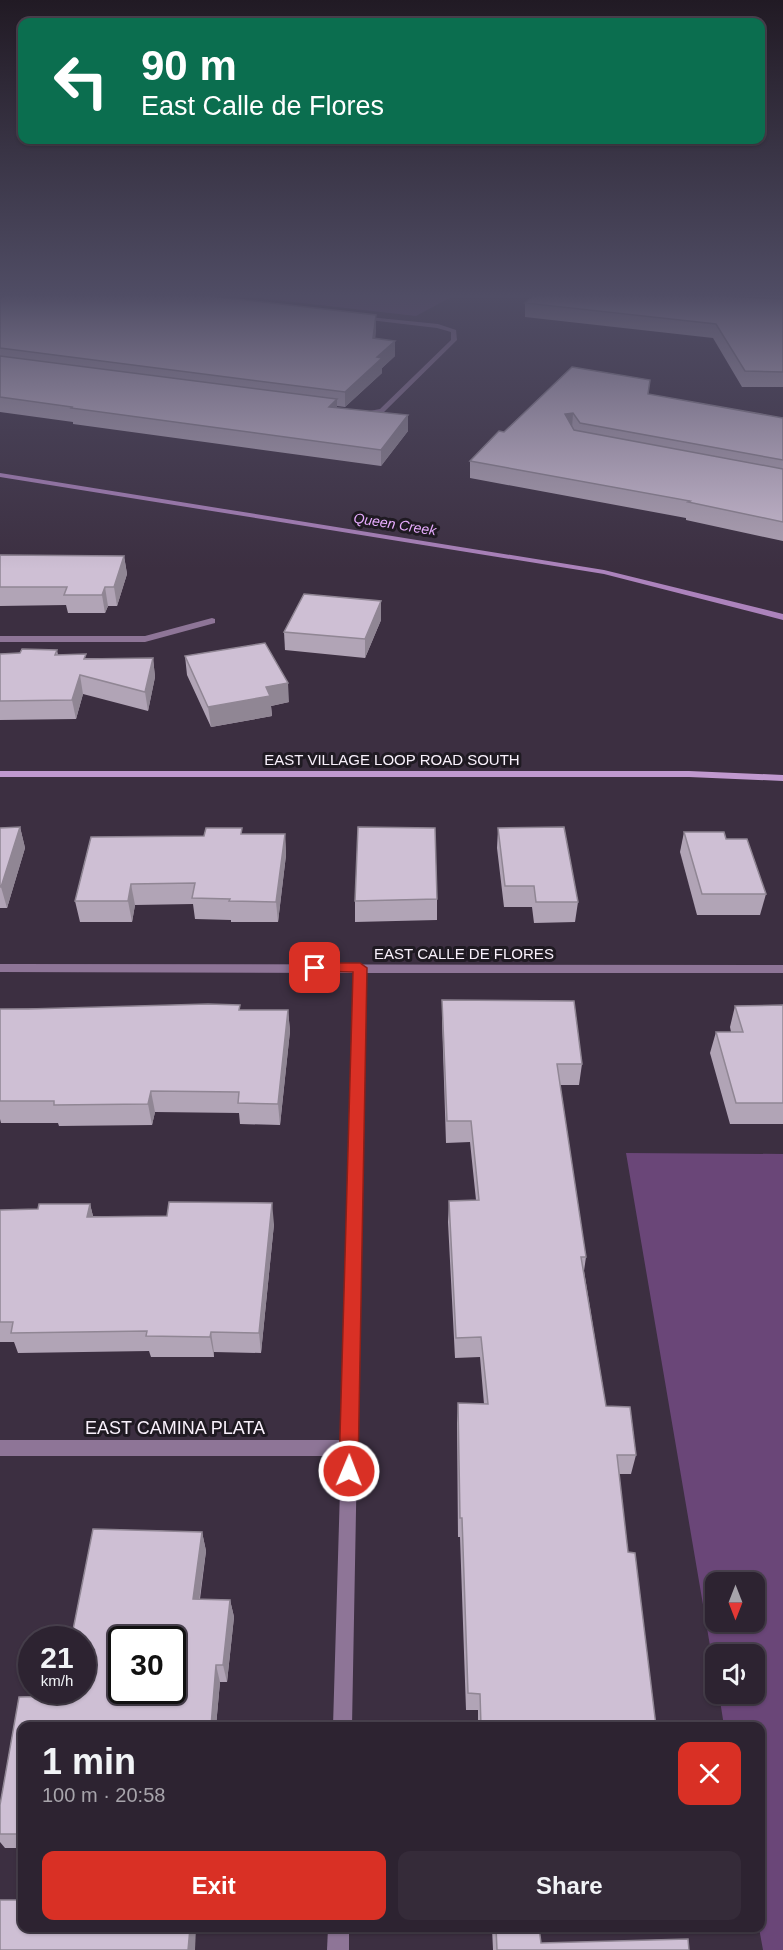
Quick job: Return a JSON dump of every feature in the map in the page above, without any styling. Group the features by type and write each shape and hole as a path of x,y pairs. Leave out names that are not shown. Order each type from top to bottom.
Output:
{"street":[{"path":"354,413 381,411 406,387"},
{"path":"0,639 145,639 212,621"},
{"name":"EAST VILLAGE LOOP ROAD SOUTH","path":"0,774 688,774 783,777"},
{"name":"EAST CALLE DE FLORES","path":"0,968 783,969"},
{"path":"343,1722 360,968"},
{"name":"EAST CAMINA PLATA","path":"0,1448 349,1448"},
{"path":"338,1950 339,1932"}],"shaded area":[{"path":"626,1153 783,1154 783,1950 763,1950 760,1932 765,1932 765,1722 723,1722 721,1704 765,1704 765,1644 710,1644 708,1632 765,1632 765,1572 705,1572 705,1616"}],"building":[{"path":"0,387 243,387 337,399 329,407 408,415 381,450 0,397"},
{"path":"306,387 350,387 345,392"},
{"path":"551,387 649,387 648,394 783,418 783,460 580,423 573,413 565,414 574,430 783,469 783,522 688,502 690,501 470,461 499,431 504,432"},
{"path":"0,555 124,556 114,587 105,587 102,595 64,595 67,587 0,587"},
{"path":"304,594 381,601 365,639 284,632"},
{"path":"265,643 288,683 266,687 270,696 208,707 185,656"},
{"path":"22,649 57,650 55,655 86,654 84,659 153,658 145,692 80,675 72,700 0,701 0,654 20,653"},
{"path":"20,827 1,887 0,887 0,828"},
{"path":"358,827 435,828 437,899 355,901"},
{"path":"564,827 578,902 536,902 534,886 505,886 498,828"},
{"path":"206,828 242,828 241,834 285,834 276,902 192,898 195,883 131,884 128,901 75,901 91,837 204,836"},
{"path":"684,832 724,832 726,839 747,839 766,894 702,894"},
{"path":"442,1000 574,1001 582,1064 557,1064 586,1257 581,1257 606,1406 630,1407 636,1455 617,1455 628,1552 635,1553 656,1722 481,1722 480,1694 468,1693 462,1518 460,1518 458,1403 488,1404 481,1337 456,1338 449,1201 479,1200 471,1121 447,1121"},
{"path":"240,1005 239,1010 288,1010 278,1104 238,1103 239,1092 151,1091 148,1104 54,1105 54,1101 0,1101 0,1009"},
{"path":"783,1005 783,1103 736,1103 716,1032 743,1032 735,1006"},
{"path":"169,1202 272,1203 259,1333 211,1332 210,1337 146,1336 147,1331 11,1333 13,1322 0,1322 0,1210 38,1209 39,1204 90,1204 87,1217 167,1216"},
{"path":"93,1529 202,1532 193,1599 230,1600 223,1665 216,1665 211,1722 18,1722 18,1834 0,1834 0,1805 18,1703 96,1704 96,1626 74,1626"},
{"path":"0,1900 18,1900 18,1932 190,1932 188,1950 0,1950"},
{"path":"496,1932 540,1932 541,1943 688,1939 689,1950 497,1950"}],"waterway":[{"name":"Queen Creek","path":"0,475 604,572 783,617"}],"route":[{"path":"315,968 360,968 349,1471"}]}
